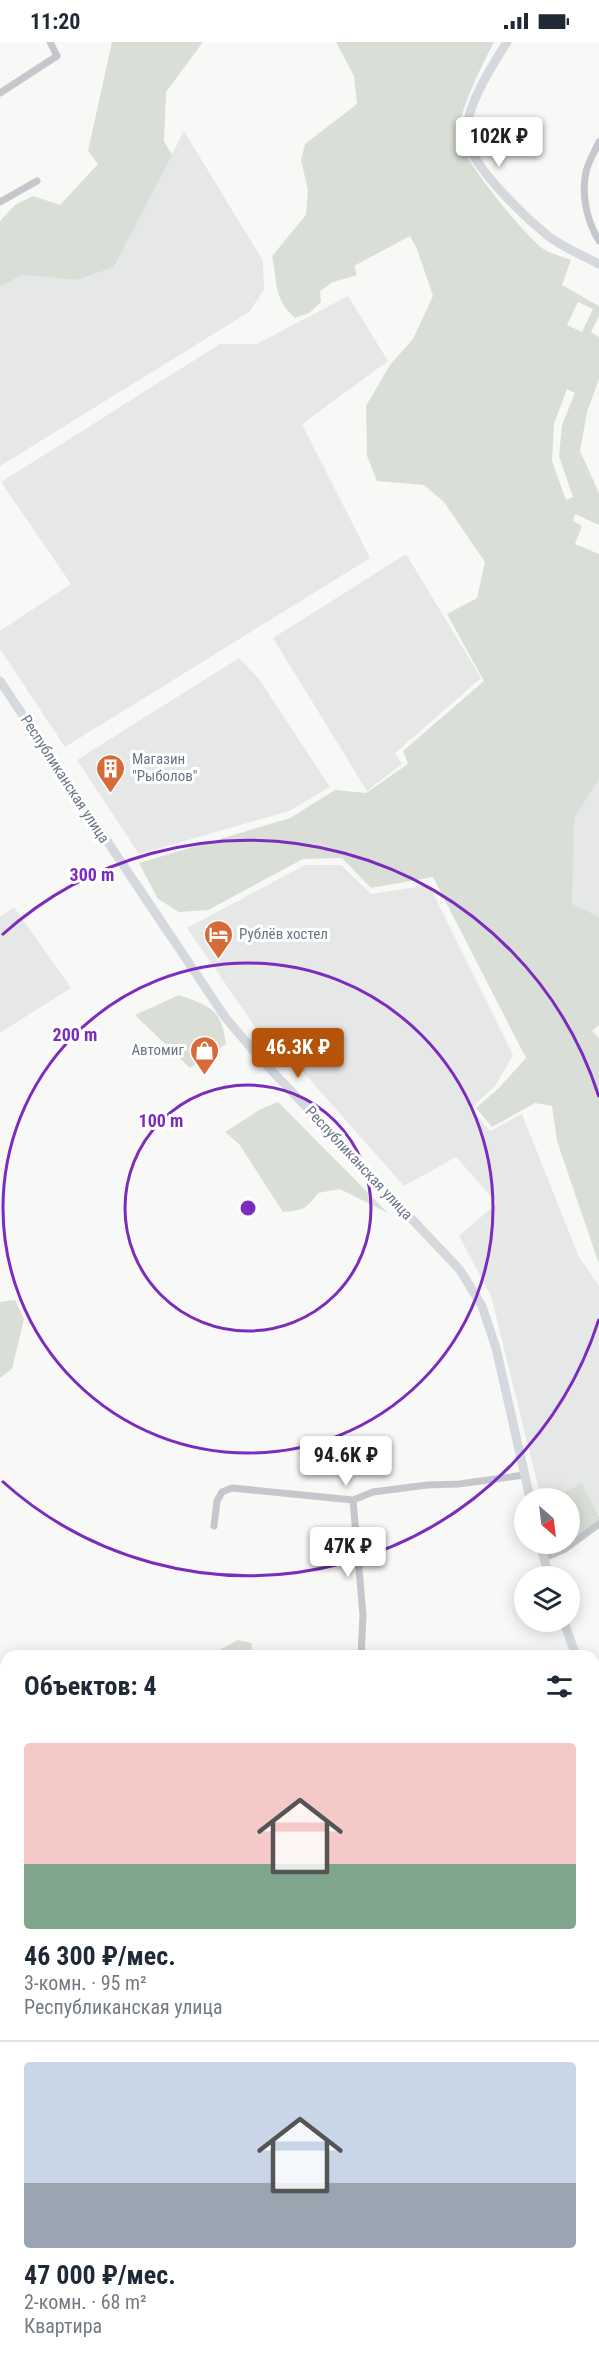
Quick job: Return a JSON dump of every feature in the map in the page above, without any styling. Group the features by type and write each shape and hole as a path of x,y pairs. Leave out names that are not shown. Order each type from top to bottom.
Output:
{"street":[{"path":"0,93 57,56 50,42"},
{"path":"507,42 486,76 469,117 466,137 472,155 512,202 548,236 598,263"},
{"path":"599,142 586,172 586,209 592,229 599,241"},
{"path":"0,202 37,181"},
{"name":"Республиканская улица","path":"0,681 225,1017 258,1056 460,1270 482,1306 496,1348 527,1488"},
{"path":"214,1526 217,1501 222,1492 232,1488 353,1500 373,1492 524,1475"},
{"path":"353,1500 363,1615 361,1650"},
{"path":"544,1558 565,1549 599,1524"},
{"path":"543,1554 546,1566"},
{"path":"568,1632 574,1650"}],"shaded area":[{"path":"112,42 203,42 166,92 164,141 172,155 114,267 78,280 22,275 0,287 0,221 15,205 33,196 60,205 98,164 88,151"},
{"path":"336,42 494,42 462,116 459,137 462,147 482,179 536,243 545,250 571,260 562,285 599,306 599,316 591,332 599,337 599,379 587,412 580,451 599,493 599,525 575,514 573,521 582,526 575,544 599,554 599,779 574,818 572,904 599,917 599,1025 592,1031 599,1038 599,1264 557,1141 552,1106 535,1103 492,1127 476,1108 500,1087 526,1058 433,877 371,888 342,858 303,859 208,910 179,912 158,899 139,863 290,818 335,790 366,793 408,764 403,751 484,681 447,614 477,598 485,562 444,502 424,485 377,481 367,456 366,406 390,365 413,339 433,296 417,249 410,236 354,266 357,275 333,282 320,291 321,302 309,313 295,318 283,304 277,290 272,256 306,215 308,190 301,160 305,144 357,104 354,76","holes":["578,302 593,309 582,332 567,325","567,389 575,393 562,425 559,456 573,497 566,500 552,461 554,424"]},
{"path":"184,131 263,261 264,290 249,312 0,466 0,287 22,275 78,280 114,267"},
{"path":"348,296 388,361 302,424 370,558 65,747 0,649 0,631 71,584 1,482 220,344 257,344"},
{"path":"406,554 481,678 395,753 402,764 367,791 273,638"},
{"path":"239,658 259,679 330,787 289,811 139,854 77,760"},
{"path":"599,753 599,955 564,903 562,794"},
{"path":"305,865 341,865 371,894 429,885 513,1055 495,1086 471,1108 490,1131 522,1114 579,1257 599,1286 599,1513 593,1519 580,1507 580,1488 539,1488 491,1296 459,1236 497,1203 456,1157 404,1186 297,1065 282,1066 187,928"},
{"path":"14,907 71,988 0,1033 0,917"},
{"path":"179,995 207,1006 213,1011 221,1023 226,1044 190,1068 135,1015"},
{"path":"278,1102 388,1213 340,1189 318,1193 304,1208 283,1212 239,1144 225,1132 259,1110"},
{"path":"15,1300 24,1319 12,1369 0,1378 0,1302"},
{"path":"581,1483 599,1516 599,1521 580,1533 580,1488 573,1488"},
{"path":"238,1640 252,1643 251,1650 219,1650"}],"place":[{"name":"Магазин \"Рыболов\"","path":"111,794"},
{"name":"Рублёв хостел","path":"218,960"},
{"name":"Автомиг","path":"205,1076"}]}
